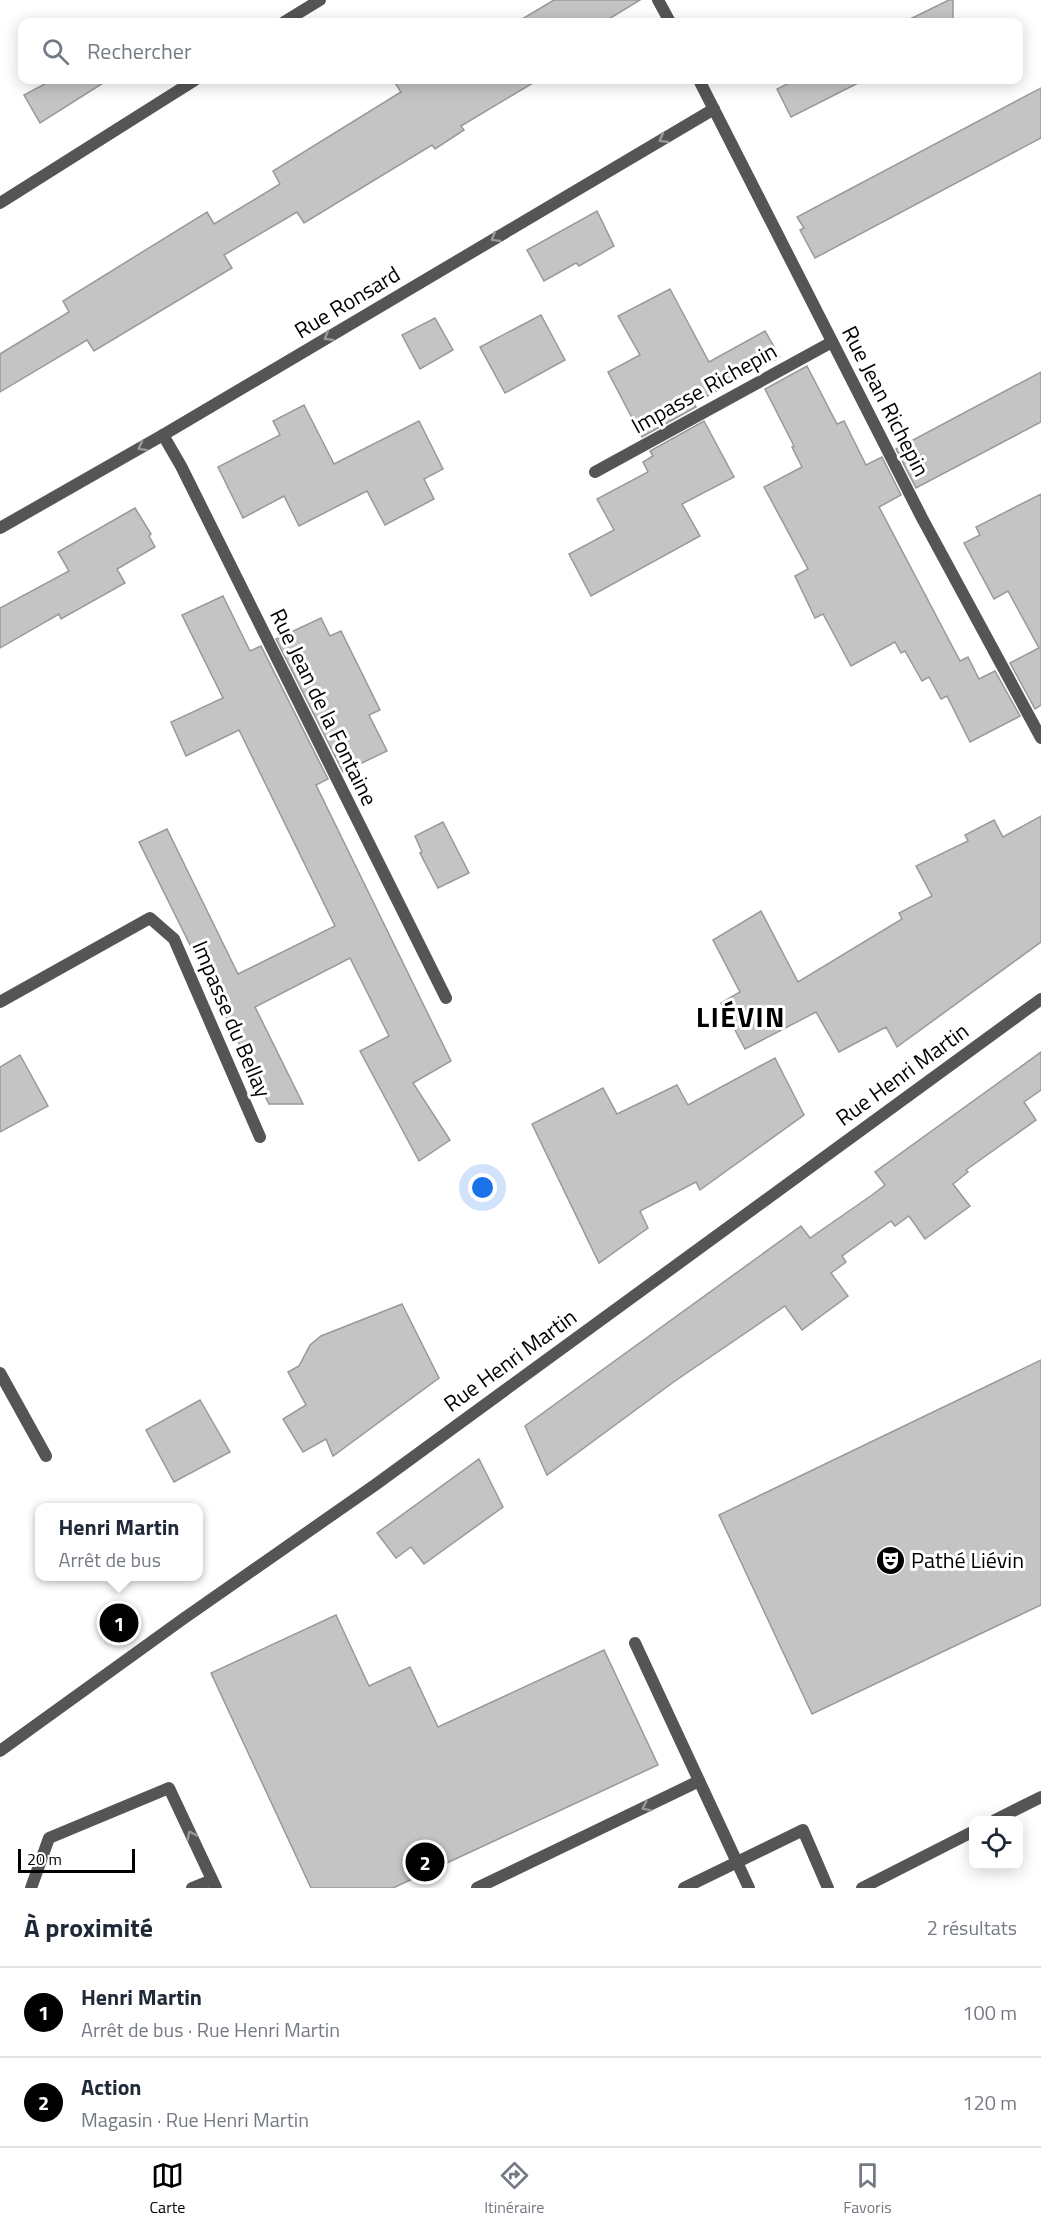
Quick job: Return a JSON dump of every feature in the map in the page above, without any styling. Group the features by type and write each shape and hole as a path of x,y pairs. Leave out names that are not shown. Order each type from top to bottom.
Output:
{"street":[{"path":"291,18 320,0"},
{"path":"658,0 668,18"},
{"path":"0,203 189,84"},
{"name":"Rue Jean Richepin","path":"701,84 922,518 1041,738"},
{"name":"Rue Ronsard","path":"0,528 163,435 714,109"},
{"name":"Impasse Richepin","path":"595,472 832,342"},
{"name":"Rue Jean de la Fontaine","path":"163,435 181,466 446,998"},
{"name":"Impasse du Bellay","path":"0,1002 150,918 174,939 260,1137"},
{"name":"Rue Henri Martin","path":"0,1751 375,1485 1041,999"},
{"path":"0,1372 46,1456"},
{"path":"635,1643 749,1888"},
{"path":"477,1888 699,1781"},
{"path":"32,1888 49,1838 169,1788 214,1884 192,1888"},
{"path":"1005,1816 1041,1797"},
{"path":"684,1888 803,1830 828,1888"},
{"path":"861,1888 969,1834"}],"building":[{"path":"554,0 640,0 611,18 524,18"},
{"path":"949,0 953,0 953,18 912,18"},
{"path":"45,84 102,84 40,123 24,95"},
{"path":"396,84 531,84 461,126 464,130 435,149 432,145 304,223 297,212 224,255 232,268 94,351 87,340 0,392 0,354 69,312 63,301 207,212 214,224 280,184 273,171 401,92"},
{"path":"787,84 856,84 791,117 777,89"},
{"path":"1041,88 1041,138 815,258 800,230 804,228 797,217"},
{"path":"597,211 614,246 579,266 576,263 544,281 527,250"},
{"path":"670,289 709,362 765,331 780,357 694,403 696,407 642,437 608,372 640,355 618,316"},
{"path":"541,315 565,360 505,393 480,347"},
{"path":"435,318 453,350 420,369 402,335"},
{"path":"807,366 837,424 844,421 866,465 882,457 901,495 879,507 960,661 968,657 979,679 995,671 1020,716 970,742 947,696 941,699 929,677 922,681 905,651 901,653 895,642 851,666 823,614 815,618 795,576 808,569 764,487 802,467 765,389"},
{"path":"1041,372 1041,422 916,488 896,449"},
{"path":"304,405 334,464 419,421 443,469 424,479 434,499 385,525 367,491 299,526 284,496 243,518 218,467 280,435 273,421"},
{"path":"704,421 734,477 682,504 700,536 591,596 569,554 614,530 597,499 648,472 643,462 653,456 650,451"},
{"path":"1041,494 1041,705 1035,709 1010,663 1039,648 1008,591 994,599 964,543 980,535 976,527"},
{"path":"135,508 151,534 149,536 155,547 117,569 125,583 61,619 59,614 0,648 0,608 69,571 58,552"},
{"path":"223,596 250,651 261,646 328,779 316,785 451,1061 413,1083 450,1140 419,1161 360,1051 389,1036 350,958 255,1007 303,1104 269,1104 139,842 167,829 238,974 335,926 239,730 186,756 171,722 223,698 182,615"},
{"path":"321,618 330,636 341,631 380,710 369,715 387,751 343,772 276,639"},
{"path":"1041,816 1041,942 897,1047 886,1027 839,1052 816,1012 745,1049 721,1003 740,992 713,940 761,911 798,982 902,919 899,913 932,896 916,866 968,841 965,835 994,820 1003,837"},
{"path":"443,822 469,873 438,888 420,853 422,852 415,836"},
{"path":"1041,1052 1041,1090 1024,1102 1036,1120 966,1170 968,1172 953,1184 970,1206 925,1239 909,1216 895,1226 891,1221 842,1256 846,1262 831,1273 848,1296 802,1330 785,1306 675,1381 547,1475 525,1426 801,1226 810,1238 872,1195 885,1185 875,1172"},
{"path":"20,1055 48,1106 0,1132 0,1067"},
{"path":"775,1058 804,1115 700,1190 696,1182 640,1211 648,1228 599,1263 532,1124 603,1088 617,1114 677,1085 688,1105"},
{"path":"402,1304 439,1378 333,1456 326,1439 303,1452 283,1419 306,1405 288,1372 299,1366 310,1345 321,1336"},
{"name":"Pathé Liévin","path":"1041,1360 1041,1605 812,1714 719,1515"},
{"path":"200,1400 230,1452 174,1482 146,1430"},
{"path":"479,1459 503,1507 424,1564 411,1547 396,1558 377,1533"},
{"path":"336,1615 369,1686 410,1667 438,1727 604,1650 658,1765 393,1888 311,1888 211,1673"}],"place":[{"name":"Pathé Liévin","path":"890,1560"},
{"name":"Henri Martin","path":"119,1623"},
{"name":"Action","path":"425,1862"}],"district":[{"name":"LIÉVIN","path":"741,1017"}]}
